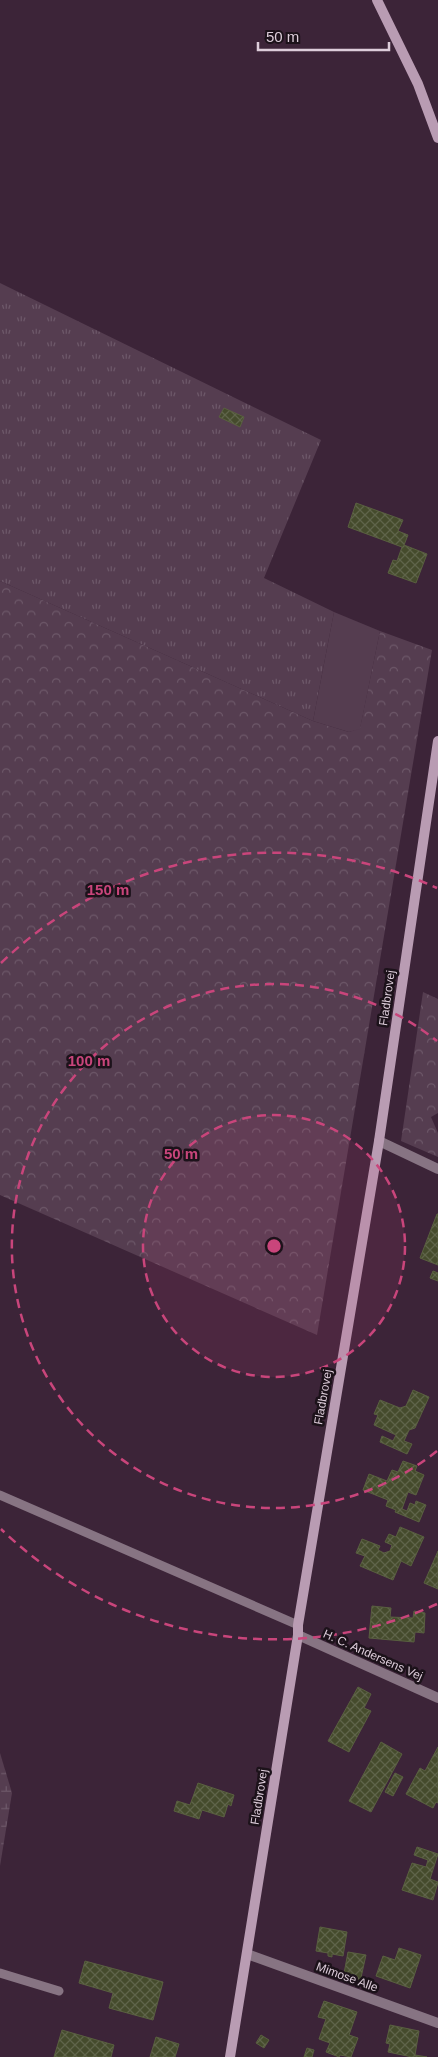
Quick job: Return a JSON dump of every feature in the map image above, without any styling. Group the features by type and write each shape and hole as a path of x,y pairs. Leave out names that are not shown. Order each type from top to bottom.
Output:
{"main road":[{"path":"377,0 418,84 438,138"},
{"name":"Fladbrovej","path":"230,2057 379,1141 438,741"}],"street":[{"path":"379,1141 438,1169"},
{"name":"H. C. Andersens Vej","path":"298,1630 438,1698"},
{"name":"Mimose Alle","path":"247,1954 438,2023"}],"lane":[{"path":"0,1495 298,1630"},
{"path":"0,1973 59,1991"}],"green space":[{"path":"0,283 321,440 264,578 334,612 313,721 0,581"},
{"path":"0,581 313,721 349,732 360,728 380,631 432,650 317,1335 0,1195"},
{"path":"334,612 380,631 360,729 349,732 313,721"},
{"path":"423,992 438,999 438,1113 431,1117 438,1133 438,1157 401,1141"},
{"path":"0,1753 12,1793 0,1866"}],"building":[{"path":"224,408 244,417 240,427 219,417"},
{"path":"356,503 403,520 398,531 408,535 404,545 427,554 416,583 388,573 393,560 397,561 402,547 348,527"},
{"path":"438,1214 438,1265 420,1258"},
{"path":"433,1271 438,1273 438,1281 430,1278"},
{"path":"413,1390 429,1397 415,1428 409,1430 404,1441 412,1444 407,1454 380,1442 382,1436 393,1441 396,1435 374,1425 378,1415 374,1414 380,1400 400,1408 406,1406"},
{"path":"403,1461 417,1466 415,1471 424,1475 416,1495 408,1492 402,1509 407,1511 410,1503 415,1505 416,1501 426,1505 419,1522 386,1506 388,1500 363,1490 369,1474 387,1481 392,1470 398,1472"},
{"path":"400,1527 424,1537 411,1566 401,1561 393,1580 360,1566 365,1556 356,1553 362,1539 380,1546 378,1550 384,1553 390,1551 392,1545 385,1542 389,1534 396,1537"},
{"path":"438,1551 438,1589 424,1583"},
{"path":"372,1606 391,1608 390,1617 413,1618 414,1611 425,1613 424,1633 415,1632 414,1642 369,1638"},
{"path":"358,1687 371,1694 364,1708 371,1711 349,1752 328,1741"},
{"path":"381,1742 402,1754 371,1812 349,1801"},
{"path":"438,1747 438,1803 436,1802 433,1808 406,1794 420,1768 425,1771"},
{"path":"395,1773 403,1777 393,1796 385,1792"},
{"path":"198,1783 234,1795 231,1806 228,1804 224,1817 202,1810 199,1819 174,1811 177,1801 190,1805"},
{"path":"417,1847 438,1854 430,1879 438,1882 433,1900 402,1890 412,1863 426,1867 428,1860 414,1855"},
{"path":"320,1927 347,1932 343,1956 332,1954 332,1957 328,1956 328,1953 316,1951"},
{"path":"399,1948 421,1955 410,1988 376,1976 383,1956 395,1960"},
{"path":"348,1952 366,1955 360,1982 343,1979"},
{"path":"85,1961 163,1982 153,2020 109,2008 113,1993 79,1983"},
{"path":"324,2001 357,2012 349,2035 358,2038 351,2057 340,2055 339,2057 326,2052 330,2043 319,2039 326,2019 318,2017"},
{"path":"390,2025 419,2031 415,2055 427,2057 412,2057 388,2052 390,2044 386,2043"},
{"path":"62,2030 114,2045 111,2057 54,2057"},
{"path":"261,2035 269,2040 264,2048 256,2043"},
{"path":"156,2037 179,2044 175,2057 150,2057"},
{"path":"307,2048 314,2050 312,2057 304,2057"}]}
